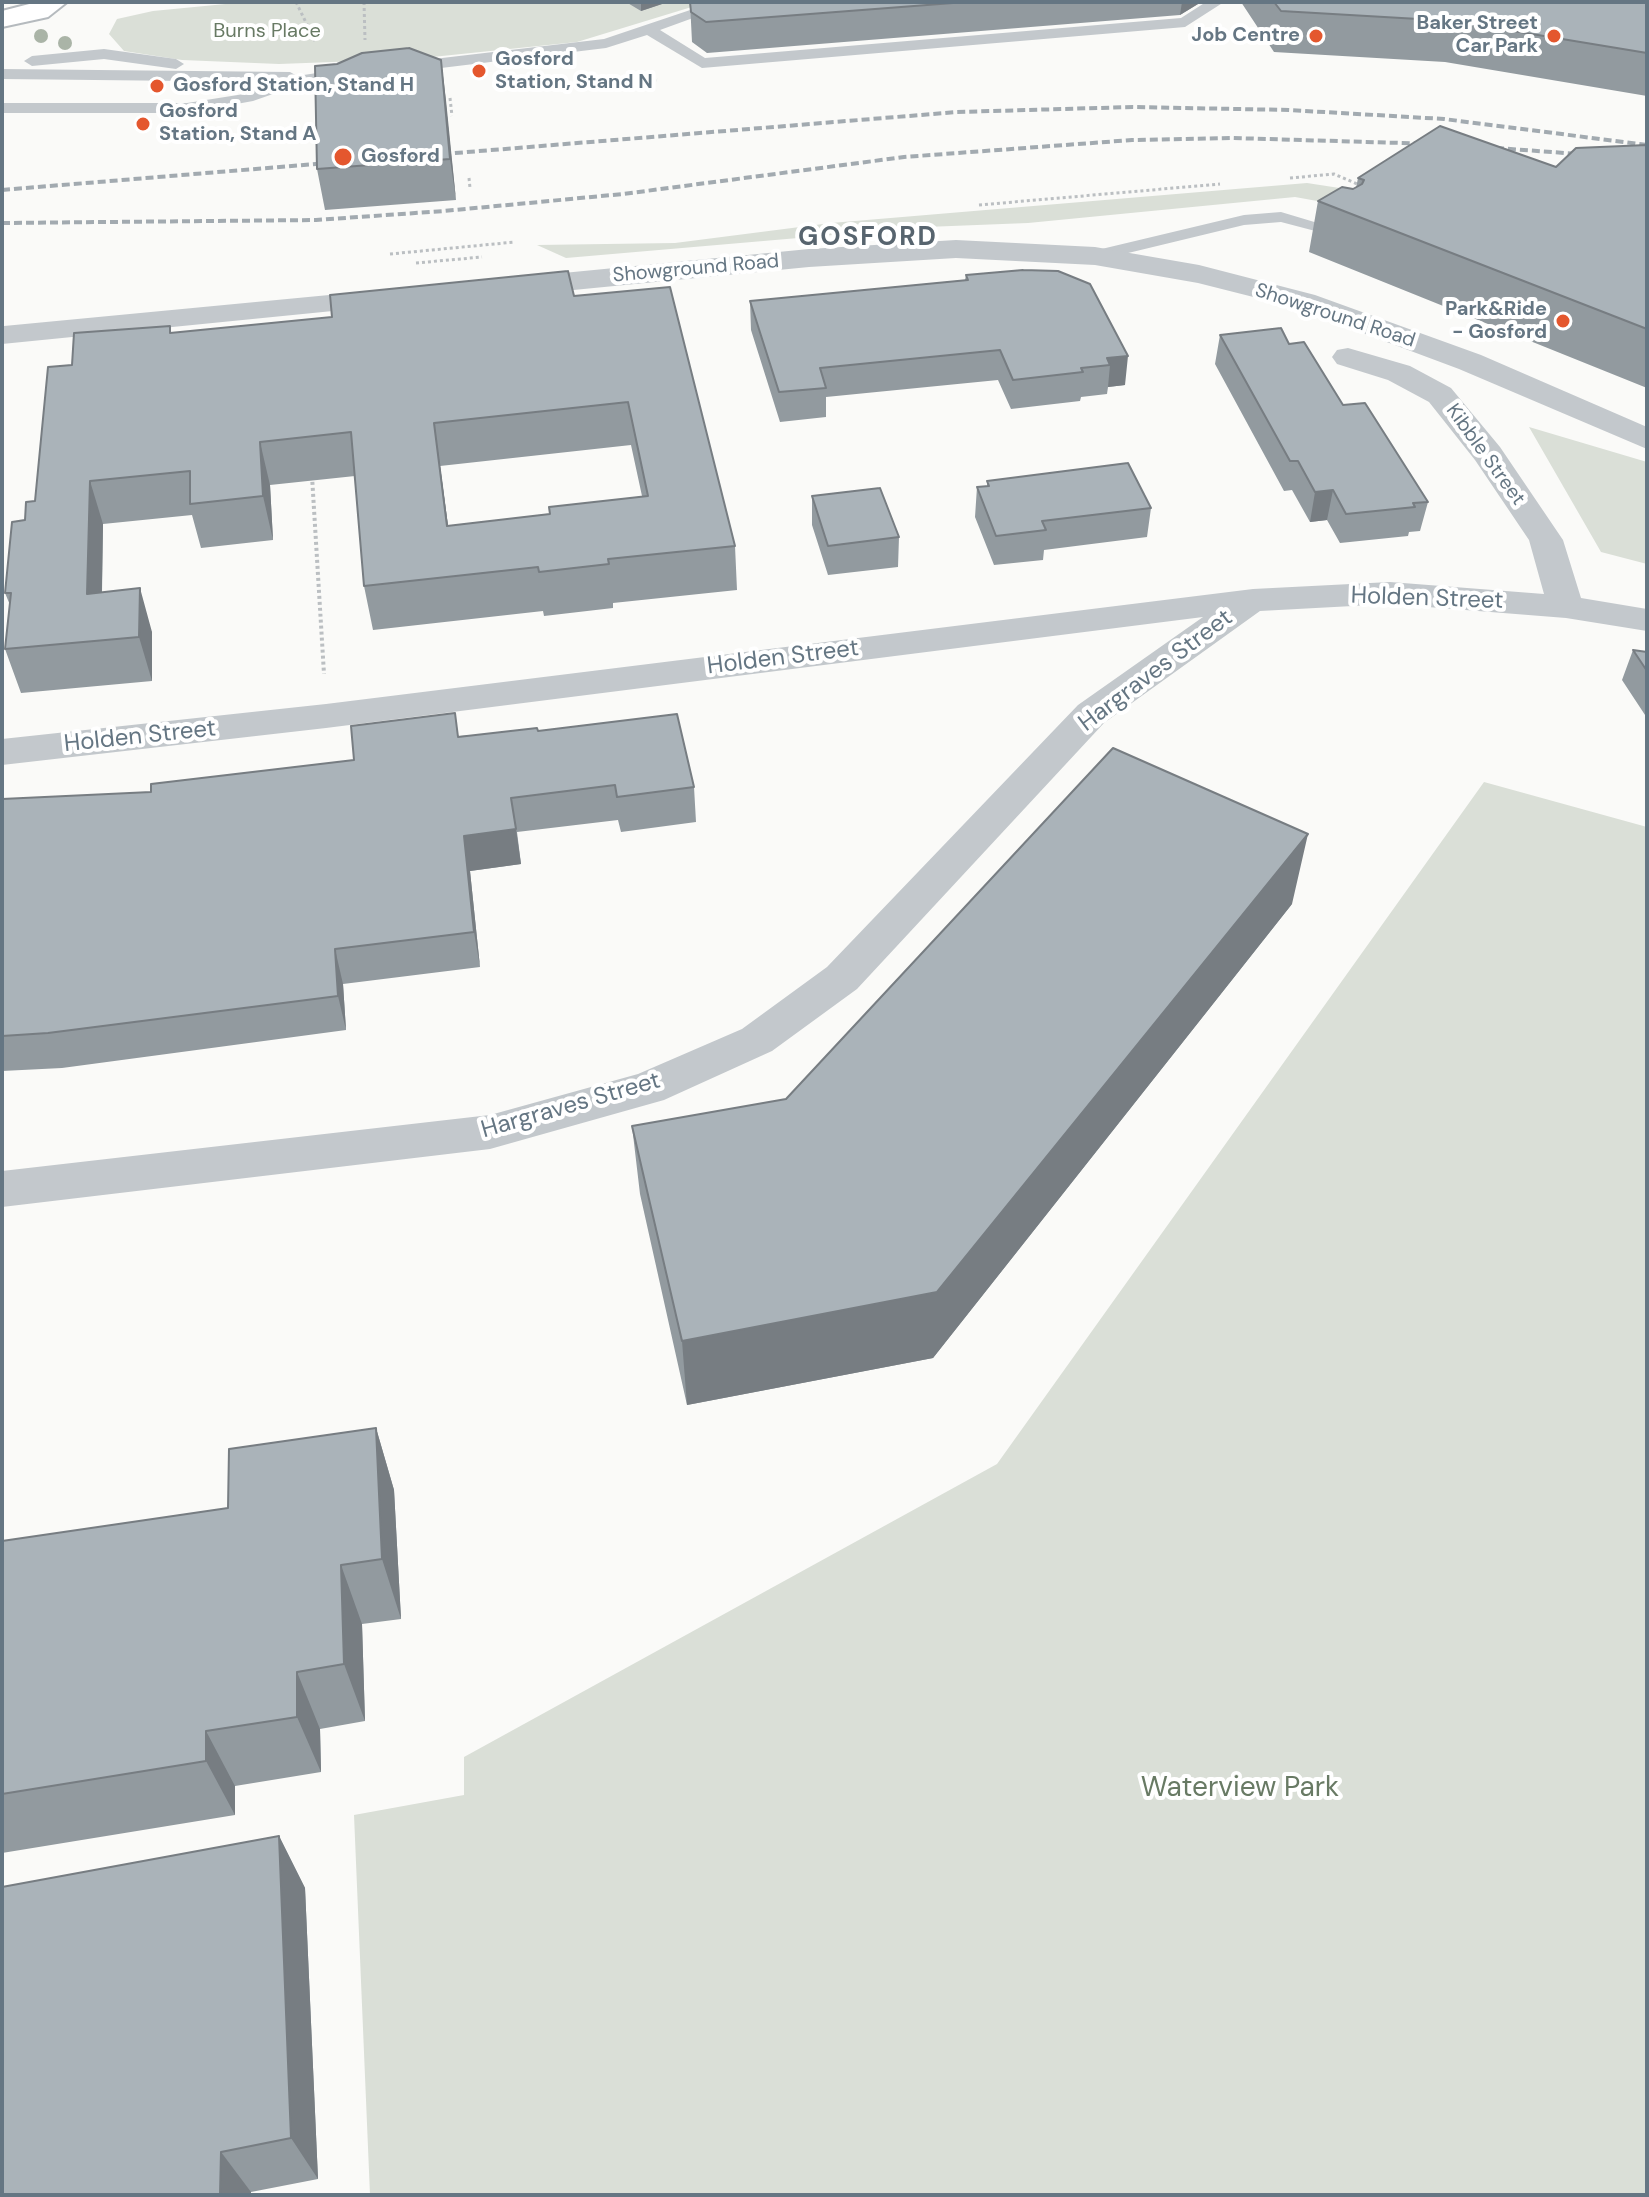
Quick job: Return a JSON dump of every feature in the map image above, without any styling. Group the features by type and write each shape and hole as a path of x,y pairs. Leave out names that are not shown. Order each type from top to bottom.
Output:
{"main road":[{"path":"2,19 39,12 54,2"}],"street":[{"name":"Showground Road","path":"485,289 809,258 956,249 1095,256 1199,274 1304,301 1470,362 1647,439"},
{"path":"3,334 423,295"},
{"name":"Kibble Street","path":"1348,357 1399,373 1440,395 1488,454 1546,540 1566,607"},
{"name":"Holden Street","path":"2,752 326,716 1253,600 1390,593 1566,607 1647,620"},
{"name":"Hargraves Street","path":"2,1189 490,1132 649,1088 757,1040 842,978 1091,714 1253,600"}],"lane":[{"path":"393,68 581,48 650,30 729,2"},
{"path":"650,30 702,63 1185,22 1216,2"},
{"path":"2,67 104,54 162,60 205,76"},
{"path":"2,74 305,78 366,71"},
{"path":"2,108 196,107 247,98 305,78"},
{"path":"1095,256 1244,220 1281,217 1342,233"}],"path":[{"path":"296,2 316,45"},
{"path":"364,2 365,35"},
{"path":"452,109 452,116"},
{"path":"469,178 470,188"},
{"path":"380,255 504,242"},
{"path":"311,470 326,716"}],"green space":[{"name":"Burns Place","path":"246,2 708,2 577,42 413,59 279,64 182,60 124,51 109,34 117,19 153,11"},
{"path":"1307,183 1346,189 1345,206 1295,197 1028,223 926,227 566,258 537,245 675,243 831,223"},
{"path":"1529,427 1647,462 1647,564 1601,552"},
{"name":"Waterview Park","path":"1484,782 1647,827 1647,2195 370,2195 354,1815 464,1795 464,1757 997,1464"}],"building":[{"path":"690,2 966,2 706,22 691,12"},
{"path":"1274,2 1647,2 1647,53 1453,21 1281,11"},
{"path":"409,48 441,60 450,159 317,169 315,66 337,64 362,53"},
{"path":"1440,126 1556,167 1576,148 1647,145 1647,329 1318,201 1342,187 1353,189 1362,184 1364,180 1358,178"},
{"path":"1023,270 1058,271 1090,284 1128,356 1107,358 1110,365 1081,368 1083,372 1013,380 1000,350 820,368 826,388 779,392 750,301 968,280 966,275"},
{"path":"568,271 574,296 670,287 735,546 608,559 609,564 539,572 538,567 364,586 351,432 260,442 263,496 190,504 190,471 90,481 87,594 140,588 139,637 5,649 11,593 5,593 12,522 25,520 26,502 35,501 48,367 72,365 74,333 170,326 170,333 332,317 330,295","holes":["628,402 648,496 549,507 550,514 447,526 434,423"]},
{"path":"1281,328 1289,344 1304,342 1343,405 1365,403 1428,502 1413,503 1415,507 1346,514 1333,490 1315,492 1298,461 1290,461 1220,335"},
{"path":"1128,463 1151,508 1042,521 1046,530 996,536 977,487 989,486 987,481"},
{"path":"880,488 899,537 828,546 812,496"},
{"path":"1633,650 1647,652 1647,671"},
{"path":"455,713 458,737 677,714 694,787 617,797 615,785 511,798 516,829 464,836 474,932 335,949 338,996 48,1033 2,1036 2,799 151,792 151,784 354,760 351,726"},
{"path":"1113,748 1308,834 937,1292 682,1341 632,1126 786,1099"},
{"path":"376,1428 382,1559 341,1565 344,1664 297,1672 297,1717 206,1731 206,1761 2,1794 2,1541 228,1508 229,1449"},
{"path":"279,1836 291,2138 221,2152 220,2195 2,2195 2,1887"}],"railway":[{"path":"431,155 957,112 1133,107 1289,110 1444,119 1647,145"},
{"path":"2,223 316,220 444,211 623,194 904,157 1132,140 1233,138 1436,144"},
{"path":"1484,147 1591,155"},
{"path":"2,190 339,162"}],"place":[{"name":"Job Centre","path":"1316,36"},
{"name":"Baker Street Car Park","path":"1554,36"},
{"name":"Gosford Station, Stand N","path":"479,71"},
{"name":"Gosford Station, Stand H","path":"157,86"},
{"name":"Gosford Station, Stand A","path":"143,124"},
{"name":"Gosford","path":"343,157"},
{"name":"Park&Ride - Gosford","path":"1563,321"}],"district":[{"name":"GOSFORD","path":"868,238"}]}
